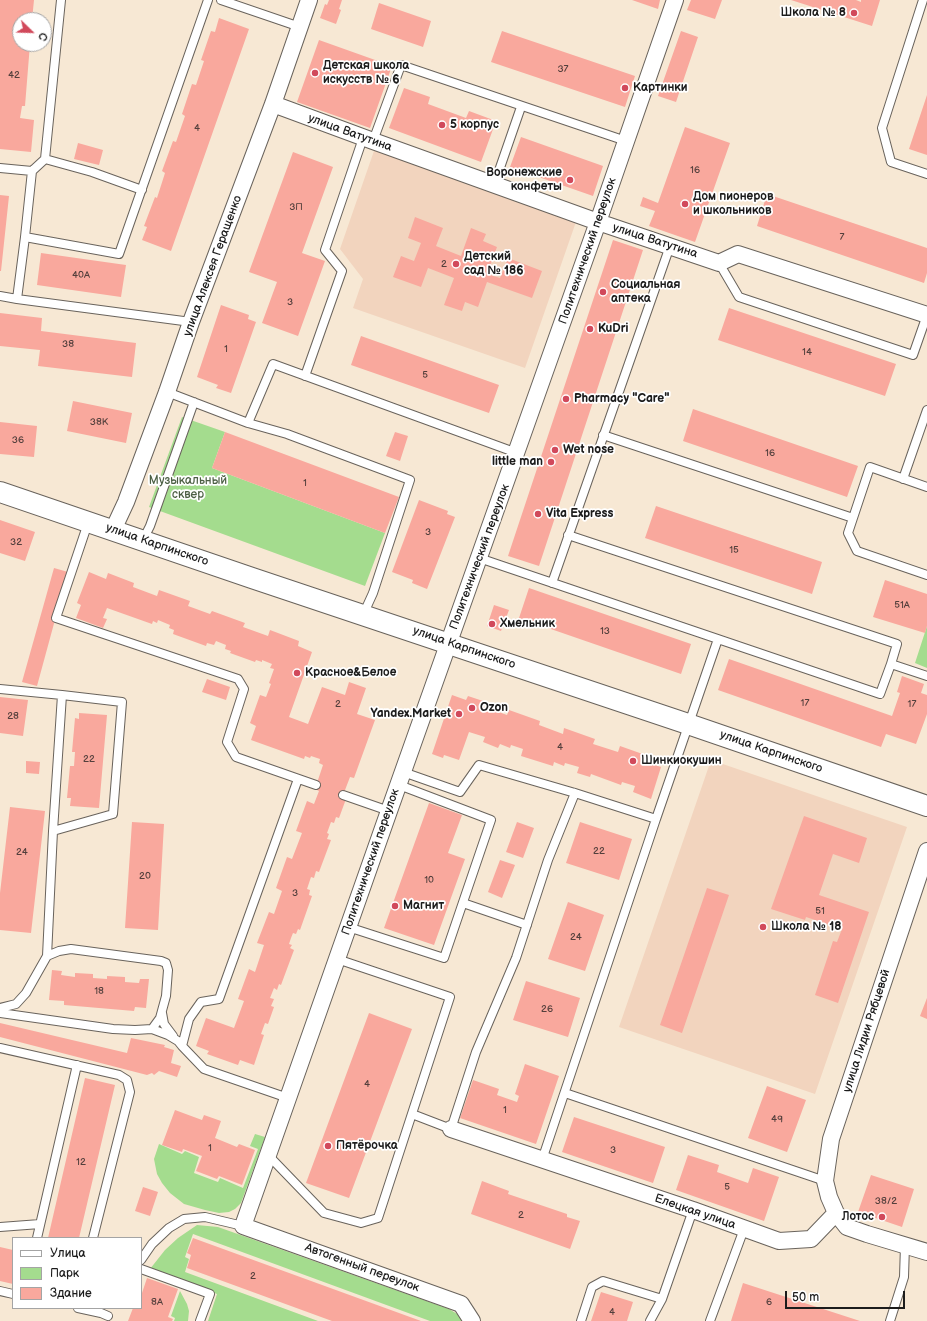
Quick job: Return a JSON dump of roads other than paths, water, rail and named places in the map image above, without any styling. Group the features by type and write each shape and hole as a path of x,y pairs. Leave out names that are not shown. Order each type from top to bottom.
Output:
{"street":[{"name":"улица Алексея Геращенко","path":"113,530 126,502 167,392 191,322 273,104 309,0"},
{"name":"Политехнический переулок","path":"243,1226 675,0"},
{"name":"улица Ватутина","path":"273,104 494,185 719,263"},
{"path":"719,263 738,254 927,315"},
{"name":"улица Карпинского","path":"0,492 142,541 926,803"},
{"name":"улица Лидии Рябцевой","path":"836,1213 829,1197 825,1181 831,1139 927,851"},
{"name":"Елецкая улица","path":"452,1129 693,1210 778,1241 811,1239 836,1213"},
{"path":"836,1213 848,1227 927,1252"},
{"name":"Автогенный переулок","path":"243,1226 461,1304 472,1321"}],"lane":[{"path":"17,299 32,171 45,159 61,0"},
{"path":"25,237 119,254 208,0"},
{"path":"923,0 882,128 891,162 927,174"},
{"path":"224,1 300,26"},
{"path":"305,376 342,271 325,250 368,139 401,65 521,107 626,141"},
{"path":"494,185 521,107"},
{"path":"45,159 92,172 142,190"},
{"path":"0,168 32,171"},
{"path":"552,583 670,246"},
{"path":"719,263 739,297 913,355 927,315"},
{"path":"0,296 191,322"},
{"path":"248,423 273,364 517,452"},
{"path":"167,392 248,423 287,434 410,480 373,593 364,615"},
{"path":"142,541 150,526 194,402"},
{"path":"903,479 927,410"},
{"path":"603,436 853,518"},
{"path":"927,487 870,468 848,533 856,551 927,575"},
{"path":"88,522 56,618 238,679 244,689 227,742 236,757 316,785"},
{"path":"479,558 880,694 897,644 568,534"},
{"path":"542,1160 688,724 718,639"},
{"path":"891,664 927,676"},
{"path":"0,689 122,702 113,814 53,831"},
{"path":"0,1008 16,1004 26,993 47,956 53,831 62,696"},
{"path":"401,778 460,792 480,765 656,819"},
{"path":"348,927 444,958 491,820 401,778"},
{"path":"180,1043 189,1019 201,1002 219,999 298,779"},
{"path":"412,1114 452,1129 476,1052 516,958 548,860 575,793"},
{"path":"343,795 389,811"},
{"path":"463,903 527,925"},
{"path":"47,956 59,951 72,949 161,961 166,963 168,970 166,996 160,1018 152,1029"},
{"path":"268,1155 324,1213 361,1223 378,1218 450,997 337,959"},
{"path":"0,1013 113,1029 152,1029 168,1035 180,1043"},
{"path":"162,1013 166,1028 204,1069 288,1098"},
{"path":"0,1048 119,1075 128,1080 130,1092 93,1237"},
{"path":"37,1237 77,1065"},
{"path":"565,1093 825,1181"},
{"path":"650,1321 662,1299 693,1210"},
{"path":"142,1259 152,1244 169,1228 184,1219 205,1217 243,1226"},
{"path":"0,1227 40,1224"},
{"path":"710,1321 744,1229"},
{"path":"890,1321 904,1277 905,1245"},
{"path":"142,1269 210,1294 200,1321"},
{"path":"581,1321 592,1287 603,1281 662,1299"},
{"path":"0,1291 12,1294"},
{"path":"82,1309 108,1315"}],"place":[{"name":"Школа № 8","path":"854,13"},
{"name":"Детская школа искусств № 6","path":"315,73"},
{"name":"Картинки","path":"625,88"},
{"name":"5 корпус","path":"442,125"},
{"name":"Воронежские конфеты","path":"570,180"},
{"name":"Дом пионеров и школьников","path":"685,204"},
{"name":"Детский сад № 186","path":"456,264"},
{"name":"Социальная аптека","path":"603,292"},
{"name":"KuDri","path":"590,329"},
{"name":"Pharmacy \"Care\"","path":"566,399"},
{"name":"Wet nose","path":"555,450"},
{"name":"little man","path":"551,462"},
{"name":"Vita Express","path":"538,514"},
{"name":"Хмельник","path":"492,624"},
{"name":"Красное&Белое","path":"297,673"},
{"name":"Ozon","path":"472,708"},
{"name":"Yandex.Market","path":"459,714"},
{"name":"Шинкиокушин","path":"633,761"},
{"name":"Магнит","path":"395,906"},
{"name":"Школа № 18","path":"763,927"},
{"name":"Пятёрочка","path":"328,1146"},
{"name":"Лотос","path":"882,1217"}],"park label":[{"name":"Музыкальный сквер","path":"188,488"}]}
